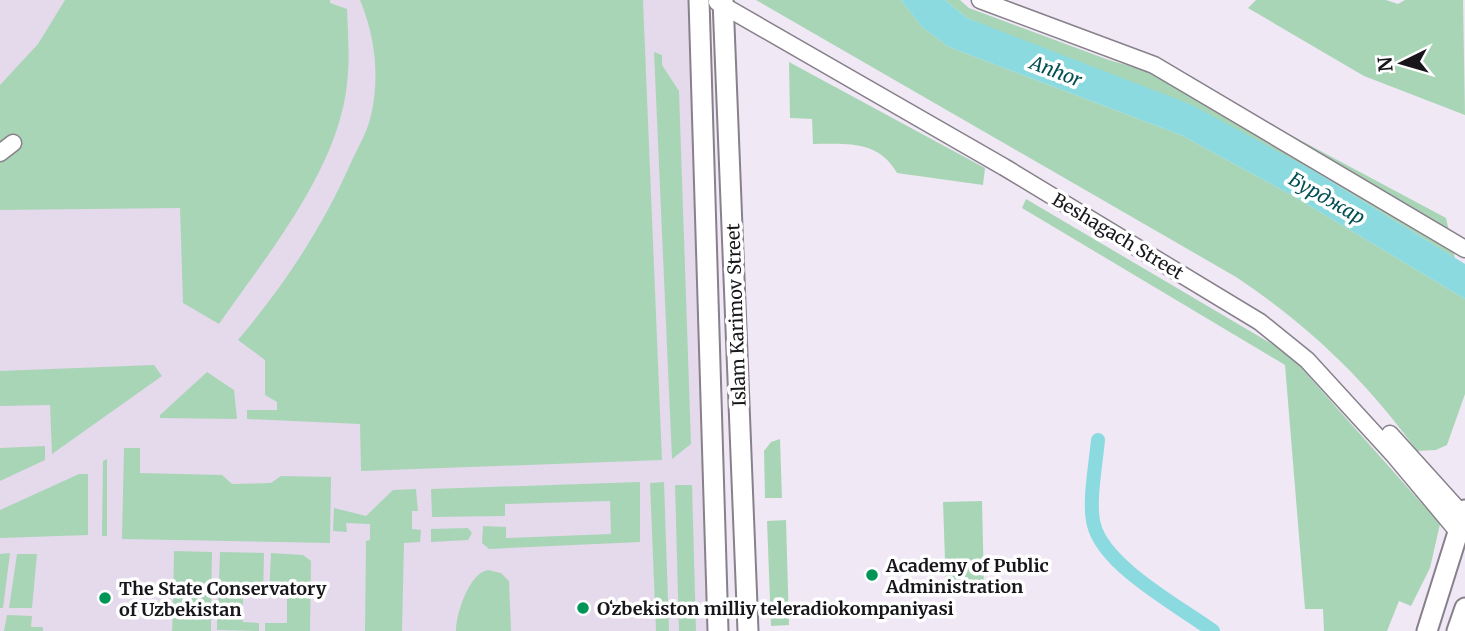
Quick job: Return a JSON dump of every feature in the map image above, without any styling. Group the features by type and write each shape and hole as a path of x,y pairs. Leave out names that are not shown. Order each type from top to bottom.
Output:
{"main road":[{"name":"Islam Karimov Street","path":"699,0 718,631"},
{"name":"Islam Karimov Street","path":"723,2 748,631"},
{"path":"709,328 736,328"},
{"path":"1426,631 1463,524"},
{"path":"716,580 746,580"},
{"path":"1457,631 1465,608"}],"street":[{"path":"980,0 1154,65 1465,249"},
{"name":"Beshagach Street","path":"723,2 1281,327 1336,376 1463,524"}],"shaded area":[{"path":"0,0 699,0 718,631 0,631"}],"green space":[{"path":"65,0 330,0 330,3 347,9 347,84 341,116 330,148 298,210 219,324 183,303 180,208 0,210 0,85 38,44"},
{"path":"360,0 643,0 662,460 361,471 360,424 247,419 247,410 277,410 277,402 265,395 265,360 238,340 272,298 316,232 370,121 375,86 374,57"},
{"path":"756,0 901,0 922,27 949,47 1181,135 1295,197 1465,299 1465,394 1447,445 1436,450 1417,451 1398,425 1334,355 1287,314 1236,277"},
{"path":"945,0 960,0 969,8 1109,60 1199,86 1446,218 1455,258 1314,171 967,18"},
{"path":"1256,0 1386,0 1398,4 1405,0 1463,0 1465,115 1364,76 1248,8"},
{"path":"654,52 662,55 662,65 679,91 691,444 672,459"},
{"path":"789,62 985,168 983,185 897,173 881,155 861,146 813,144 812,119 790,118"},
{"path":"1026,199 1289,354 1440,524 1430,568 1411,606 1399,601 1387,631 1324,631 1323,609 1305,609 1285,365 1022,208"},
{"path":"154,365 162,376 52,454 50,405 0,406 0,371"},
{"path":"207,372 234,390 237,419 160,418 160,415"},
{"path":"780,439 782,498 765,498 764,451 771,442"},
{"path":"45,446 45,460 0,481 0,448"},
{"path":"124,448 140,448 140,473 222,475 232,484 271,483 281,476 331,477 330,543 122,539"},
{"path":"107,459 107,536 102,536 103,461"},
{"path":"79,474 88,474 88,535 0,538 0,510"},
{"path":"640,482 640,542 489,549 482,543 483,526 506,527 506,538 611,534 610,501 505,504 505,516 432,517 431,489"},
{"path":"664,482 669,631 656,631 650,483"},
{"path":"675,485 692,485 696,631 679,631"},
{"path":"416,489 418,511 412,511 412,529 421,530 420,542 404,543 402,631 365,631 366,541 370,540 370,524 346,523 347,532 333,531 334,508 366,516 393,490"},
{"path":"982,501 984,588 946,589 943,502"},
{"path":"786,520 789,625 771,626 767,521"},
{"path":"468,528 472,533 468,540 431,542 431,529"},
{"path":"174,551 212,552 211,607 173,606"},
{"path":"220,552 264,553 263,597 243,596 243,608 218,607"},
{"path":"10,553 3,608 0,608 0,554"},
{"path":"271,553 303,555 311,561 310,631 265,631 265,623 287,623 287,598 269,597"},
{"path":"17,554 37,554 32,608 9,608"},
{"path":"488,570 501,573 509,581 511,631 456,631 465,595 475,578"},
{"path":"173,613 211,615 211,631 172,631"},
{"path":"217,613 243,614 243,622 259,623 259,631 217,630"},
{"path":"7,615 32,616 31,627 43,627 43,631 4,631"}],"water":[{"name":"Бурджар","path":"901,0 945,0 967,18 1192,105 1314,171 1465,264 1465,299 1295,197 1181,135 949,47 922,27"}],"waterway":[{"name":"Anhor","path":"1098,440 1092,516 1101,540 1127,570 1213,631"}],"place":[{"name":"Academy of Public Administration","path":"872,575"},
{"name":"The State Conservatory of Uzbekistan","path":"105,598"},
{"name":"Oʻzbekiston milliy teleradiokompaniyasi","path":"583,608"}]}
